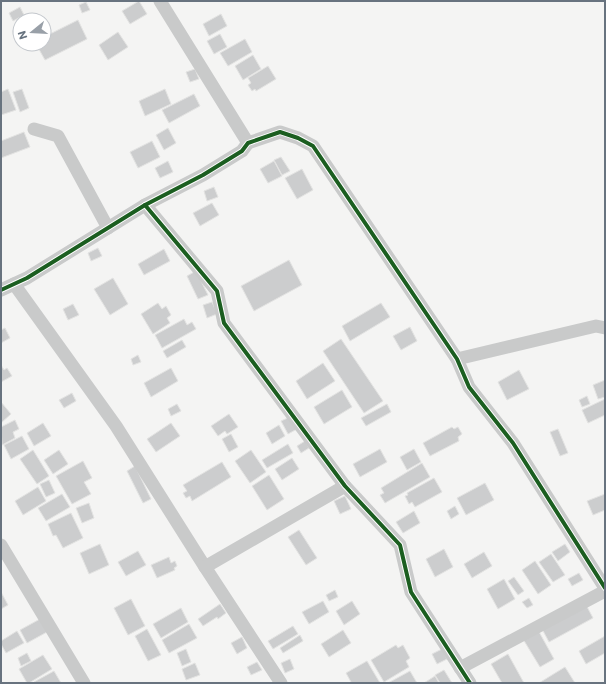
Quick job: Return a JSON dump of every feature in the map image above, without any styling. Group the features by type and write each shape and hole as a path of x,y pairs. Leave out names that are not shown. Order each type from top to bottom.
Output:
{"street":[{"path":"160,1 248,143"},
{"path":"34,129 58,136 108,228"},
{"path":"1,290 27,278 145,205 203,175 242,151 248,143 280,132 298,138 313,146 457,358 469,387 513,443 605,588"},
{"path":"145,205 217,291 224,323 346,486 400,546 411,592 470,683"},
{"path":"14,284 116,426 205,567 281,683"},
{"path":"457,358 596,326 605,328"},
{"path":"205,567 346,486"},
{"path":"1,545 84,683"},
{"path":"460,668 605,591"}],"building":[{"path":"139,1 147,14 130,24 122,11"},
{"path":"86,2 90,10 82,13 79,5"},
{"path":"20,7 22,12 12,12 12,19 9,13"},
{"path":"221,14 227,26 209,36 203,24"},
{"path":"78,20 87,39 45,60 40,52 52,52 52,33"},
{"path":"118,32 128,47 108,60 99,45"},
{"path":"220,34 227,47 214,54 207,41"},
{"path":"245,39 252,52 228,66 220,53"},
{"path":"253,55 261,69 243,80 235,66"},
{"path":"268,66 276,79 256,91 255,89 252,91 248,85 251,83 248,78"},
{"path":"195,69 199,79 190,82 186,72"},
{"path":"8,89 16,110 1,115 1,92"},
{"path":"22,89 29,108 20,112 13,92"},
{"path":"165,89 171,104 145,116 139,101"},
{"path":"194,94 200,106 169,123 162,110"},
{"path":"168,128 176,143 164,150 156,135"},
{"path":"24,132 30,147 1,158 1,141"},
{"path":"152,141 160,157 138,168 130,152"},
{"path":"281,157 290,171 282,175 274,160"},
{"path":"168,161 173,172 160,178 155,168"},
{"path":"274,161 282,176 268,183 260,169"},
{"path":"302,169 313,190 297,199 285,178"},
{"path":"214,187 218,197 207,201 204,191"},
{"path":"212,203 219,215 200,226 193,213"},
{"path":"98,248 102,256 91,261 88,253"},
{"path":"164,249 170,261 144,275 138,264"},
{"path":"289,260 302,285 254,311 241,286"},
{"path":"196,271 208,295 198,299 187,276"},
{"path":"113,278 128,304 110,315 94,289"},
{"path":"212,302 217,314 207,318 203,305"},
{"path":"158,303 162,309 166,306 171,315 167,318 170,323 153,334 141,314"},
{"path":"381,303 390,317 350,341 342,326"},
{"path":"73,304 79,315 68,320 63,309"},
{"path":"184,319 187,325 192,322 196,329 162,348 155,335"},
{"path":"410,327 417,341 401,350 393,336"},
{"path":"5,328 10,338 1,343 1,330"},
{"path":"341,339 383,401 364,413 323,351"},
{"path":"182,340 186,347 167,358 163,351"},
{"path":"138,355 141,362 133,365 131,359"},
{"path":"323,363 335,381 307,399 296,381"},
{"path":"1,365 4,370 7,368 12,376 1,382"},
{"path":"171,368 178,381 151,397 144,383"},
{"path":"519,370 529,389 507,400 498,382"},
{"path":"605,380 605,397 598,399 593,385"},
{"path":"342,390 352,407 324,424 314,407"},
{"path":"72,393 76,401 64,408 59,400"},
{"path":"587,396 590,404 582,407 579,400"},
{"path":"605,399 605,415 588,423 582,410"},
{"path":"1,402 11,414 1,423"},
{"path":"177,404 181,411 171,416 168,409"},
{"path":"387,404 391,412 366,426 361,418"},
{"path":"229,414 238,427 227,434 225,431 218,436 211,426"},
{"path":"290,417 297,429 288,434 281,421"},
{"path":"15,420 19,429 13,432 15,438 2,445 1,427"},
{"path":"43,423 51,436 34,446 27,433"},
{"path":"171,423 180,436 156,452 147,439"},
{"path":"279,425 285,436 272,444 266,433"},
{"path":"452,427 454,429 458,427 462,434 458,437 459,441 430,456 423,443"},
{"path":"558,429 568,453 560,456 550,432"},
{"path":"231,434 238,447 229,452 222,439"},
{"path":"22,436 29,449 11,459 4,445"},
{"path":"305,441 309,448 301,453 297,446"},
{"path":"288,444 293,453 267,468 262,460"},
{"path":"380,449 387,462 360,477 353,464"},
{"path":"414,449 421,462 407,470 400,457"},
{"path":"33,450 49,476 37,484 20,459"},
{"path":"59,450 68,464 53,474 44,460"},
{"path":"251,450 266,472 250,483 235,461"},
{"path":"292,458 299,469 282,480 275,469"},
{"path":"83,461 92,478 84,482 91,494 72,504 56,476"},
{"path":"222,462 231,477 192,501 190,496 186,498 183,493 187,491 183,485"},
{"path":"422,463 430,477 385,503 380,495 384,493 381,488"},
{"path":"135,466 151,499 143,503 127,471"},
{"path":"269,475 284,499 267,510 252,486"},
{"path":"434,478 442,492 415,507 412,502 409,504 405,496 408,495 407,493"},
{"path":"49,480 55,493 46,497 40,484"},
{"path":"485,483 494,500 466,515 457,498"},
{"path":"38,487 46,501 23,515 15,501"},
{"path":"62,494 70,507 46,521 38,508"},
{"path":"605,494 605,510 593,515 587,501"},
{"path":"345,496 351,509 340,514 334,501"},
{"path":"89,503 94,518 82,523 76,508"},
{"path":"455,506 459,514 451,519 447,511"},
{"path":"414,511 420,523 403,533 396,522"},
{"path":"71,513 83,538 63,548 56,535 53,536 48,524"},
{"path":"299,530 317,558 306,565 288,537"},
{"path":"100,544 109,565 89,574 80,553"},
{"path":"565,544 570,552 558,561 552,552"},
{"path":"444,549 453,567 435,577 426,559"},
{"path":"138,551 146,565 126,576 118,562"},
{"path":"484,552 492,566 472,578 464,564"},
{"path":"551,554 565,575 553,582 539,562"},
{"path":"169,557 171,563 175,561 177,566 174,568 175,570 157,578 151,565"},
{"path":"535,561 551,585 538,594 522,570"},
{"path":"579,573 583,580 572,586 568,579"},
{"path":"514,577 524,591 518,595 508,581"},
{"path":"504,579 515,599 498,609 487,589"},
{"path":"335,590 338,597 329,601 326,595"},
{"path":"1,592 8,605 1,609"},
{"path":"529,598 533,605 527,608 522,602"},
{"path":"131,599 145,626 128,635 114,608"},
{"path":"323,601 329,612 309,624 302,612"},
{"path":"352,601 360,614 344,625 336,611"},
{"path":"585,603 593,618 549,642 541,627"},
{"path":"220,604 226,613 218,619 217,617 203,626 198,619"},
{"path":"181,608 188,622 161,638 153,624"},
{"path":"40,619 47,632 27,643 20,630"},
{"path":"189,624 197,638 169,653 162,640"},
{"path":"293,626 298,634 273,649 268,641"},
{"path":"147,629 161,655 148,661 135,636"},
{"path":"343,630 351,643 329,657 321,644"},
{"path":"538,630 554,659 540,667 523,639"},
{"path":"17,631 24,643 6,653 1,641"},
{"path":"300,635 303,641 283,653 280,648"},
{"path":"605,636 605,653 586,664 579,651"},
{"path":"242,637 247,648 237,654 231,643"},
{"path":"396,645 398,648 403,645 410,658 406,661 409,667 384,682 371,660"},
{"path":"186,649 191,662 182,666 177,653"},
{"path":"442,649 447,659 437,664 432,654"},
{"path":"27,653 31,661 21,666 18,658"},
{"path":"508,654 524,683 502,683 491,664"},
{"path":"43,655 52,669 27,683 19,669"},
{"path":"290,659 294,669 285,673 281,663"},
{"path":"367,661 380,683 349,683 351,682 346,673"},
{"path":"257,662 262,670 251,675 247,667"},
{"path":"195,663 200,675 186,680 182,669"},
{"path":"565,667 575,683 539,683"},
{"path":"444,670 452,683 440,683 435,675"},
{"path":"54,671 61,683 34,682"},
{"path":"410,671 417,683 388,683"},
{"path":"435,676 439,683 424,683"}],"cycle path":[{"path":"1,290 27,278 145,205 203,175 242,151 248,143 280,132 298,138 313,146 457,359 469,387 513,443 605,588"},
{"path":"145,205 217,291 224,323 345,486 400,545 411,592 470,683"}]}
